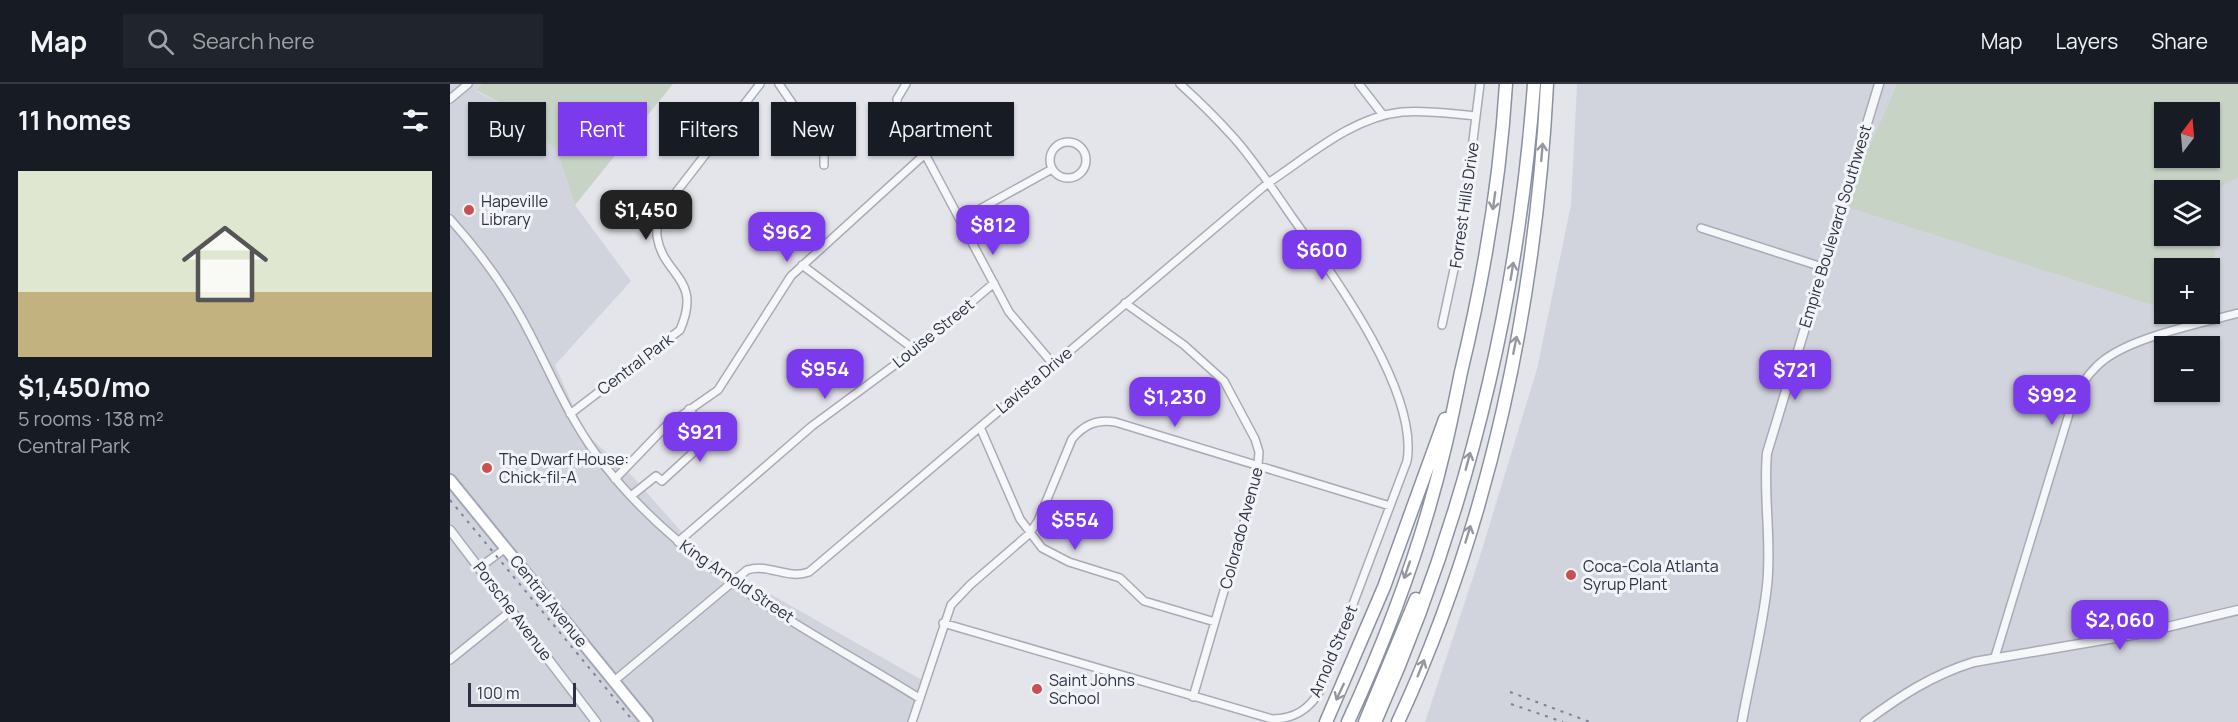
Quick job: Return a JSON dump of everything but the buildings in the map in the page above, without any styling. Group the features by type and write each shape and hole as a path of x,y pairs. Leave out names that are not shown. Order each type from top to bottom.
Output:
{"highway":[{"path":"1348,722 1393,612 1424,523 1445,448 1485,260 1506,84"},
{"path":"1375,722 1432,577 1463,479 1496,353 1525,186 1534,84"},
{"path":"1398,722 1457,570 1486,473 1505,395 1531,250 1547,84"},
{"path":"1326,722 1384,588 1461,372"},
{"path":"1365,722 1418,592 1432,577"}],"main road":[{"name":"Central Avenue","path":"450,480 647,722"}],"street":[{"path":"450,99 468,84"},
{"name":"Central Park","path":"570,414 680,330 686,315 685,285 664,256 657,235 660,213 760,84"},
{"path":"779,84 824,150 824,165"},
{"path":"897,102 906,84"},
{"name":"Arnold Street","path":"943,623 1272,719 1293,717 1309,706 1321,689 1407,461 1410,445 1407,426 1376,348 1353,305 1237,141 1180,84"},
{"path":"1359,84 1383,115"},
{"name":"Forrest Hills Drive","path":"1442,325 1461,237 1480,84"},
{"name":"Empire Boulevard Southwest","path":"1742,722 1767,586 1769,547 1764,488 1767,453 1879,84"},
{"name":"Lavista Drive","path":"614,681 747,570 756,567 797,577 809,572 1268,183 1350,129 1383,115 1416,111 1476,116"},
{"path":"1072,143 1084,155 1082,171 1072,178 1060,177 1052,169 1050,158 1060,144 1072,143"},
{"path":"615,478 665,427 718,390 783,287 802,265 923,156"},
{"path":"926,156 1018,325 1053,364"},
{"path":"960,219 1052,169"},
{"name":"King Arnold Street","path":"450,219 497,277 519,313 570,414 615,478 631,496 678,542 731,582 919,698"},
{"path":"1701,228 1822,267"},
{"path":"802,265 915,350"},
{"name":"Louise Street","path":"678,542 812,426 915,350 994,283"},
{"name":"Colorado Avenue","path":"1125,303 1184,345 1224,381 1255,439 1259,466 1193,697"},
{"path":"1995,657 2072,404 2082,382 2097,365 2129,345 2238,313"},
{"path":"631,496 656,476 662,481 710,437 689,409"},
{"path":"912,722 943,623 951,605 970,585 1029,534 1038,521 1072,439 1082,428 1094,422 1115,422 1390,506"},
{"path":"980,426 1029,534 1042,548 1058,557 1120,578 1144,601 1215,622"},
{"name":"Porsche Avenue","path":"450,530 596,722"},
{"path":"480,567 506,548"},
{"path":"450,660 512,610"},
{"path":"1865,722 1911,689 1963,665 1995,657 2138,634 2238,610"}],"shaded area":[{"path":"450,84 482,84 476,91 498,102 468,102 468,156 546,156 546,141 558,154 575,205 631,281 555,365 585,433 632,476 703,556 929,684 917,722 450,722"},
{"path":"1577,84 1897,84 1843,206 2154,306 2154,324 2220,324 2220,258 2214,258 2216,252 2213,246 2220,246 2220,187 2238,176 2238,722 1425,722 1480,556 1537,369 1571,205"}],"green space":[{"path":"482,84 673,84 647,116 647,102 558,102 558,154 546,141 546,102 499,102 476,90"},
{"path":"1897,84 2238,84 2238,177 2220,187 2220,180 2154,180 2154,246 2213,246 2216,252 2214,258 2154,258 2154,306 1843,206"},
{"path":"559,156 615,156 575,205"}],"railway":[{"path":"450,500 634,722"},
{"path":"1510,692 1590,722"},
{"path":"1511,704 1563,722"}],"place":[{"name":"Hapeville Library","path":"469,210"},
{"name":"The Dwarf House: Chick-fil-A","path":"487,468"},
{"name":"Coca-Cola Atlanta Syrup Plant","path":"1571,575"},
{"name":"Saint Johns School","path":"1037,689"}]}
